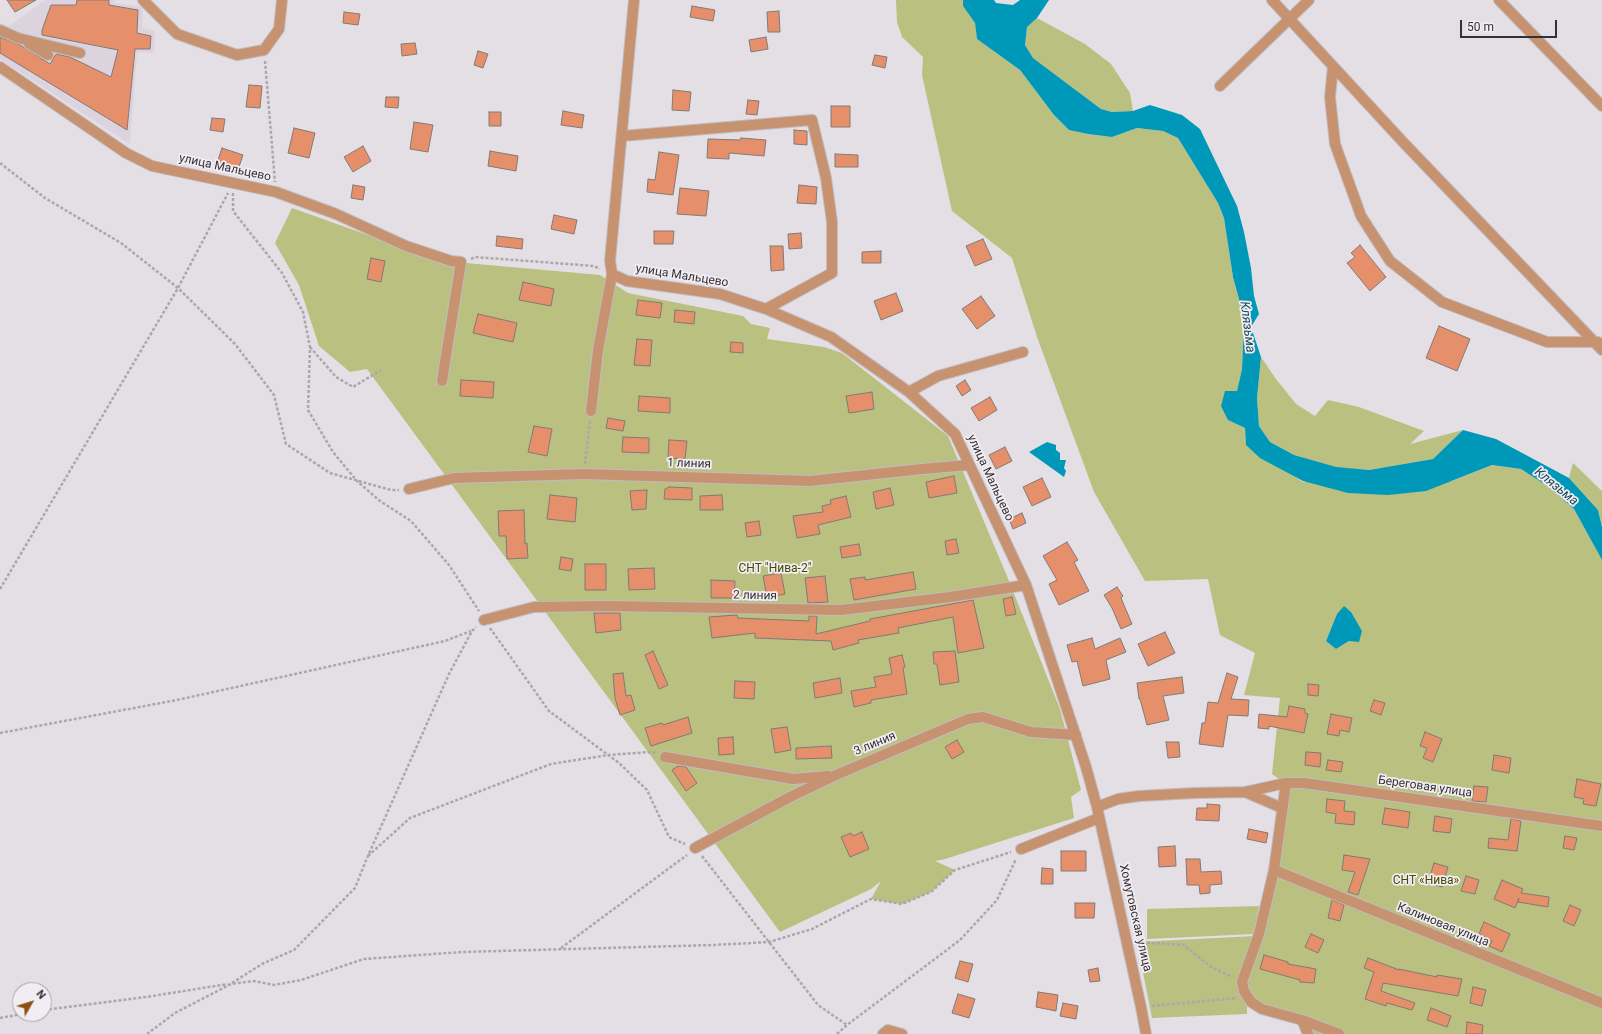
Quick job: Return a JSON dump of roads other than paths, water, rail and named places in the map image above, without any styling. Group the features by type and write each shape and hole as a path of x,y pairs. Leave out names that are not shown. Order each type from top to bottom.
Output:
{"street":[{"path":"143,0 177,34 237,55 264,50 278,29 282,0"},
{"path":"591,411 598,350 612,274 610,261 634,0"},
{"path":"1272,0 1408,148 1600,344"},
{"path":"1220,86 1309,0"},
{"path":"1499,0 1602,106"},
{"path":"0,30 18,38 48,55"},
{"path":"18,38 80,53"},
{"path":"1333,66 1330,97 1335,144 1361,216 1390,261 1442,302 1547,342 1600,344"},
{"name":"улица Мальцево","path":"0,67 126,153 152,166 276,192 336,214 406,246 451,261 462,262 442,381"},
{"path":"622,136 812,120 826,178 832,222 832,273 766,309"},
{"name":"улица Мальцево","path":"612,274 627,281 720,294 766,309 832,337 909,392 955,434 1026,585 1076,735 1098,812"},
{"path":"909,392 938,376 1023,352"},
{"name":"1 линия","path":"409,489 454,478 584,474 810,481 969,465"},
{"name":"2 линия","path":"484,620 534,607 606,606 841,610 950,597 1026,585"},
{"name":"3 линия","path":"695,848 790,796 968,719 983,717 1031,732 1076,735"},
{"path":"665,758 793,779 836,775"},
{"path":"1286,783 1274,870 1259,934 1242,982 1244,990 1251,1002 1262,1009 1302,1020 1339,1034"},
{"name":"Береговая улица","path":"1245,792 1286,783 1304,783 1602,826"},
{"path":"1021,849 1098,812 1118,799 1138,796 1245,792 1282,808"},
{"name":"Хомутовская улица","path":"1098,812 1146,1034"},
{"name":"Калиновая улица","path":"1274,870 1602,1003"},
{"path":"1302,1020 1308,1034"},
{"path":"883,1034 888,1030 902,1034"}],"water":[{"name":"Клязьма","path":"963,0 994,0 996,3 1013,5 1020,0 1049,0 1037,18 1027,27 1025,45 1033,58 1101,109 1112,112 1133,111 1150,105 1182,115 1200,129 1237,206 1244,232 1251,268 1254,296 1259,314 1251,327 1261,357 1257,398 1259,426 1270,442 1294,455 1336,467 1369,470 1433,459 1463,430 1496,439 1569,478 1598,510 1602,527 1602,560 1574,509 1549,487 1521,469 1492,465 1426,491 1388,495 1348,493 1303,481 1260,458 1246,445 1245,428 1228,420 1221,406 1225,391 1237,391 1242,369 1244,325 1233,277 1224,218 1218,203 1178,138 1163,131 1137,128 1112,137 1069,130 1054,115 1020,70 977,39 975,23 963,6"},
{"path":"1047,442 1056,445 1056,450 1060,453 1060,460 1066,460 1064,468 1066,471 1064,477 1029,452"},
{"path":"1344,606 1351,612 1362,631 1359,642 1349,641 1336,649 1326,641 1337,614"}],"park label":[{"name":"СНТ \"Нива-2\"","path":"775,569"},
{"name":"СНТ «Нива»","path":"1426,881"}]}
